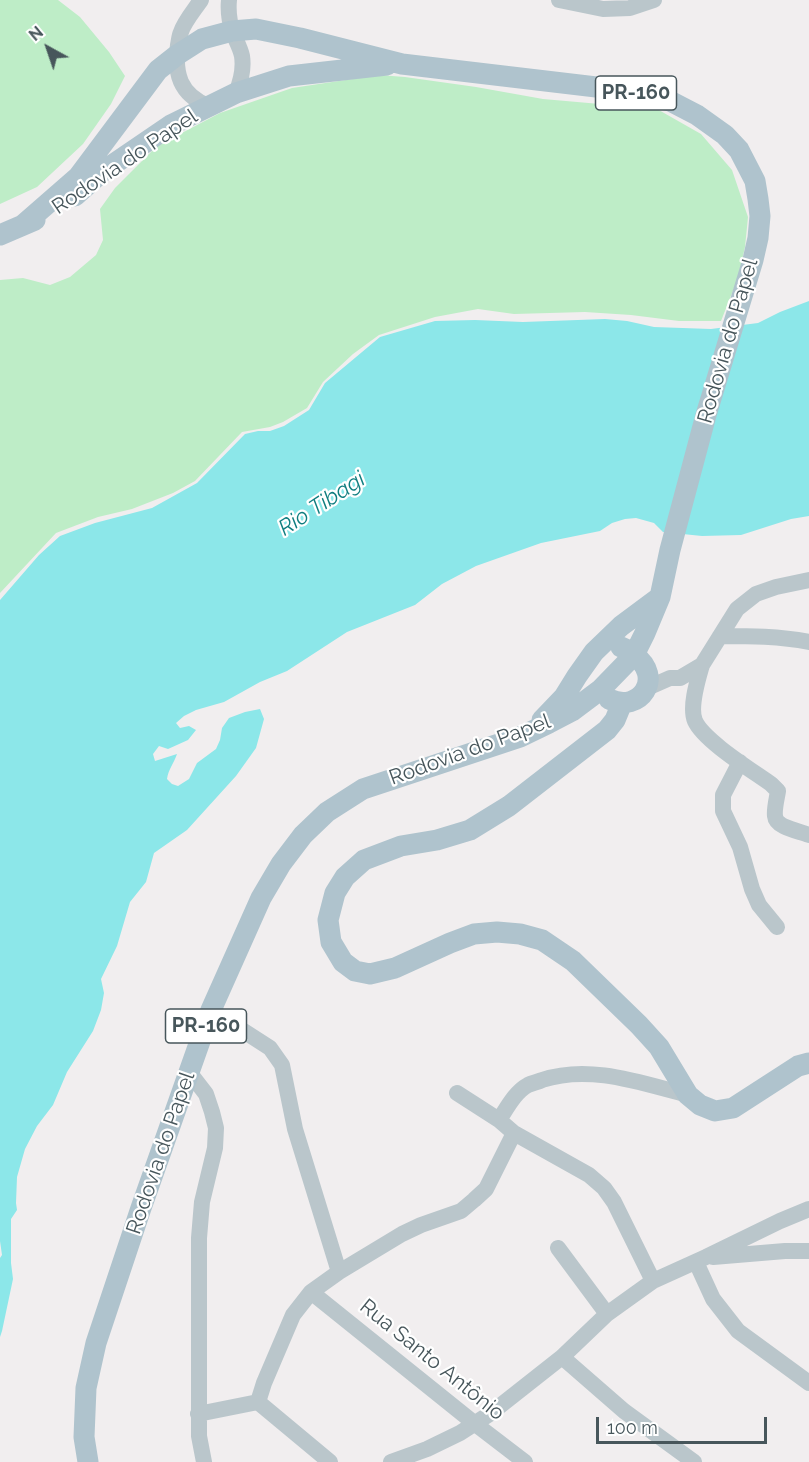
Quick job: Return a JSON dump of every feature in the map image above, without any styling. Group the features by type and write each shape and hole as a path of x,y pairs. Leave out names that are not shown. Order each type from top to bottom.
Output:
{"main road":[{"name":"Rodovia do Papel","path":"23,225 78,177 158,70 202,39 232,31 256,30 300,38 402,64 630,92 670,101 697,115 725,135 739,150 755,181 760,216 753,260 706,416 670,549 660,597 634,655 600,690 572,711 520,737 363,789 327,812 303,835 281,864 261,898 211,1010 96,1343 86,1388 84,1437 88,1462"},
{"name":"Rodovia do Papel","path":"0,235 45,216 78,193 102,172 171,125 236,93 289,76 402,64"},
{"path":"520,737 543,720 564,697 594,652 621,626 660,597"},
{"path":"586,661 595,683 609,700 629,702 641,695 646,680 643,662 626,649 603,644"},
{"path":"622,703 615,720 607,730 509,806 470,830 437,840 401,846 364,860 345,876 335,893 328,920 331,942 343,962 355,971 370,974 395,968 474,934 496,932 520,934 542,940 573,961 639,1025 659,1047 688,1095 700,1106 715,1111 733,1108 798,1066 809,1063"}],"street":[{"path":"201,0 181,31 177,70 184,89 199,102 208,106"},
{"path":"229,0 232,31 242,55 243,68 236,93"},
{"path":"559,0 603,9 630,8 654,0"},
{"path":"809,580 756,594 737,609 702,665 693,707 695,720 718,746 778,791 774,817 777,822 809,835"},
{"path":"720,636 754,636 809,642"},
{"path":"646,680 680,678 702,665"},
{"path":"740,762 723,795 723,811 740,847 759,905 777,927"},
{"path":"211,1010 270,1048 282,1065 295,1129 339,1272"},
{"path":"189,1072 206,1094 216,1128 215,1148 202,1202 199,1238 198,1413 199,1436 204,1462"},
{"path":"499,1120 513,1098 528,1085 556,1075 588,1073 616,1077 688,1095"},
{"path":"457,1094 499,1120 514,1133 589,1175 604,1188 614,1202 652,1281"},
{"path":"258,1402 293,1315 311,1292 339,1272 402,1234 461,1211 486,1189 514,1133"},
{"path":"391,1462 427,1449 460,1433 491,1413 562,1357 607,1314 652,1281 809,1209"},
{"path":"780,1221 776,1236 781,1248 785,1251"},
{"path":"558,1248 607,1314"},
{"path":"701,1260 785,1251 809,1251"},
{"path":"701,1260 713,1299 738,1331 809,1383"},
{"name":"Rua Santo Antônio","path":"311,1292 474,1424 525,1462"},
{"path":"562,1357 624,1412 694,1462"},
{"path":"198,1413 258,1402"},
{"path":"258,1402 330,1462"}],"green space":[{"path":"0,0 58,0 80,17 109,52 125,76 111,104 83,144 37,187 0,204"},
{"path":"379,75 476,87 543,99 657,109 701,134 732,170 748,217 745,247 738,278 721,321 679,321 585,312 514,314 478,309 435,317 379,335 353,354 323,382 307,408 270,427 242,432 195,481 173,493 132,509 98,517 56,533 0,593 0,280 23,278 50,285 70,277 96,255 103,240 100,209 115,188 157,146 220,113 292,88"}],"water":[{"name":"Rio Tibagi","path":"809,301 809,516 791,519 741,535 702,536 663,532 654,523 636,518 625,519 612,523 600,531 541,543 476,566 442,584 415,605 347,632 287,671 260,682 224,702 196,710 176,723 180,728 189,726 196,730 188,740 168,749 159,746 153,754 155,761 177,754 167,779 178,786 189,779 197,763 216,749 222,728 229,718 260,709 264,719 256,748 236,776 187,830 154,853 146,882 130,902 117,946 101,979 104,993 101,1010 93,1031 67,1072 53,1105 37,1126 25,1149 17,1177 17,1210 11,1219 13,1279 0,1337 0,1258 2,1255 0,1241 0,600 39,555 60,536 95,523 152,508 197,483 245,434 270,431 284,426 309,410 325,383 380,337 435,321 475,320 523,322 605,319 654,327 711,329 758,323"}]}
